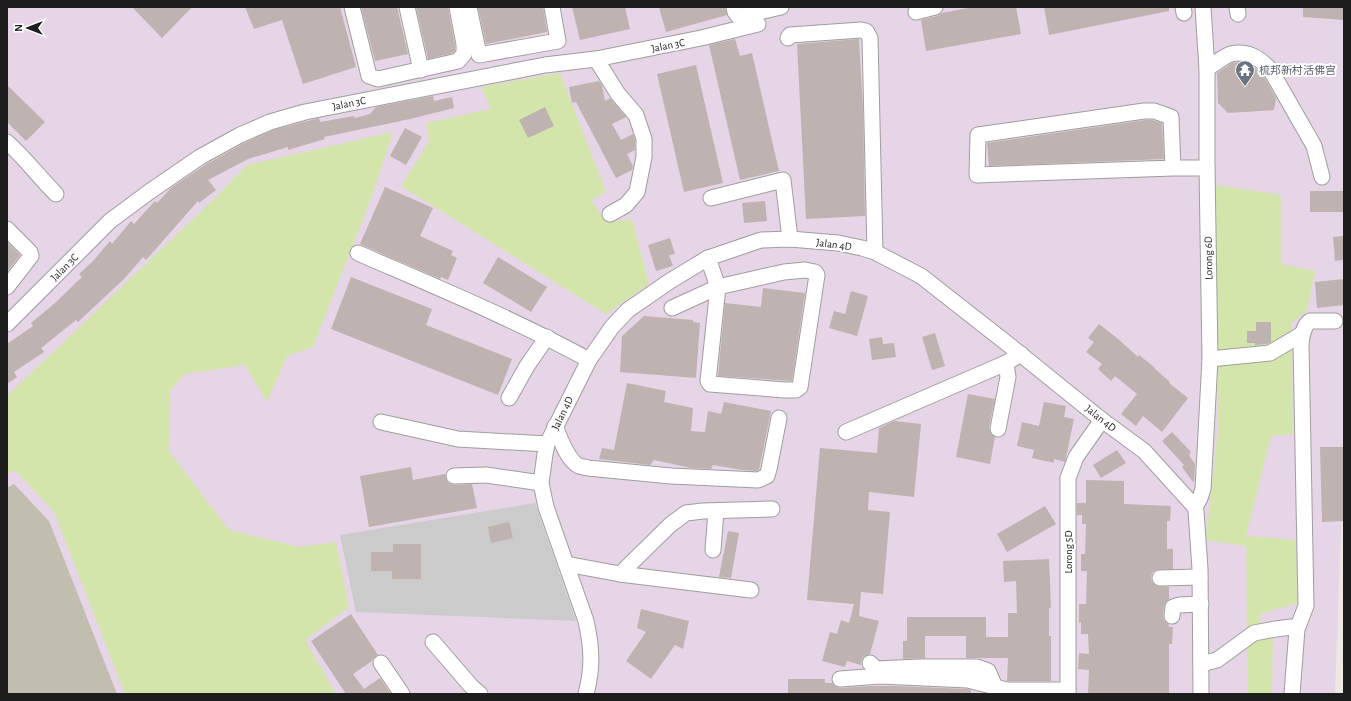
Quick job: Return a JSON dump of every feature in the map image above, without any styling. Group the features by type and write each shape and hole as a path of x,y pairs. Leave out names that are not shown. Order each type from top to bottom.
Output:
{"street":[{"path":"352,7 369,76 378,79 458,61 464,54 464,44 457,7"},
{"path":"407,7 421,70"},
{"path":"469,7 479,54 558,41 552,7"},
{"path":"734,7 738,16 742,16 781,7"},
{"path":"916,12 935,7"},
{"name":"Lorong 6D","path":"1195,507 1203,489 1210,359 1207,69 1203,7"},
{"name":"Jalan 3C","path":"7,324 110,221 200,157 240,135 270,122 305,112 545,65 596,59 701,38 758,24"},
{"path":"788,38 790,35 861,30 866,32 870,38 875,252"},
{"path":"1207,69 1230,54 1249,53 1261,60 1270,69 1314,146 1322,177"},
{"path":"596,59 618,94 636,115 644,139 643,170 637,192 626,205 610,214"},
{"path":"1173,168 1171,117 1154,111 1144,111 978,135 977,175 1207,168"},
{"path":"7,142 56,194"},
{"path":"711,198 783,180 790,239"},
{"path":"7,230 30,252 31,256 7,287"},
{"name":"Jalan 4D","path":"586,694 590,680 592,660 591,640 586,621 546,507 541,483 547,444 588,360 612,327 628,310 670,281 708,258 761,240 790,239 838,243 862,248 875,252 921,276 1102,420 1144,451 1195,507"},
{"path":"358,253 490,310 547,337 588,360"},
{"path":"672,308 718,287 784,272 804,270 815,272 817,274 800,387 796,390 785,390 710,384 708,381 718,287 708,258"},
{"path":"1292,694 1297,629 1306,606 1301,354 1302,334 1307,323 1310,321 1335,321"},
{"path":"1210,359 1270,353 1302,334"},
{"path":"509,398 547,337"},
{"path":"846,432 1006,363 1020,354"},
{"path":"998,429 1008,377 1006,363"},
{"path":"555,426 563,446 572,461 578,466 671,476 758,480 767,476 780,418"},
{"name":"Lorong 5D","path":"1068,692 1068,478 1076,456 1102,420"},
{"path":"381,422 458,439 547,444"},
{"path":"454,476 486,475 541,483"},
{"path":"1195,507 1198,518 1200,577 1201,694"},
{"path":"620,574 670,525 686,513 772,509"},
{"path":"713,550 716,511"},
{"path":"566,564 620,574 751,590"},
{"path":"1160,578 1200,577"},
{"path":"1172,616 1173,607 1179,604 1200,604"},
{"path":"1201,664 1217,660 1254,634 1291,627 1297,629"},
{"path":"433,642 471,686 480,694"},
{"path":"381,663 402,694"},
{"path":"870,663 876,669 977,667 988,671 995,687"},
{"path":"840,679 880,676 968,680 1008,690 1068,692"}],"shaded area":[{"path":"7,7 1344,7 1344,451 1335,694 7,694"},
{"path":"14,484 49,521 117,694 7,694 7,488"},
{"path":"535,503 576,621 356,612 340,535"}],"green space":[{"path":"560,73 606,192 591,200 606,223 632,219 649,284 606,314 401,186 429,142 426,123 491,109 481,87"},
{"path":"393,132 372,196 313,347 287,356 267,402 245,365 185,374 170,390 169,451 229,530 299,547 336,542 349,607 305,640 336,694 125,694 54,512 15,470 7,474 7,396 213,200 247,165"},
{"path":"1216,185 1281,195 1281,264 1315,271 1307,311 1291,323 1293,434 1271,436 1246,536 1296,540 1298,603 1260,614 1260,632 1273,635 1272,694 1248,694 1246,546 1206,540 1218,431"}],"building":[{"path":"132,7 192,7 162,38"},
{"path":"245,7 340,7 356,67 303,84 282,20 254,29"},
{"path":"361,7 397,7 408,54 375,61"},
{"path":"416,7 448,7 455,45 455,51 453,53 428,59"},
{"path":"478,7 543,7 547,32 486,44"},
{"path":"572,7 625,7 630,29 580,40"},
{"path":"659,7 725,7 727,15 666,32"},
{"path":"973,7 1016,7 1021,34 926,51 921,20 937,16 942,13"},
{"path":"1044,7 1169,7 1169,11 1049,35"},
{"path":"1303,7 1344,7 1344,20 1303,17"},
{"path":"735,39 740,56 752,53 779,171 740,180 709,45"},
{"path":"859,39 863,110 865,216 806,219 797,44"},
{"name":"梳邦新村活佛宫","path":"1242,62 1253,66 1263,75 1276,98 1274,110 1228,113 1218,103 1217,73 1232,63"},
{"path":"696,65 723,183 684,192 657,74"},
{"path":"599,81 602,85 605,101 610,98 626,117 612,124 621,140 633,134 635,140 635,150 627,154 633,166 632,170 616,178 576,102 572,103 569,87"},
{"path":"7,85 45,122 26,141 7,122"},
{"path":"433,96 434,101 452,97 454,108 324,137 325,139 288,150 288,147 248,159 208,180 216,190 199,203 198,201 146,260 143,257 126,277 78,322 76,320 41,348 44,352 14,372 17,377 7,384 7,344 33,326 31,323 55,303 82,277 79,274 93,261 110,241 112,244 131,221 134,224 155,201 157,203 171,188 205,165 244,143 273,130 319,118 320,122 354,116 355,118 370,114 376,107"},
{"path":"545,107 554,126 528,138 519,120"},
{"path":"1152,120 1162,123 1164,159 989,166 987,143"},
{"path":"405,128 422,137 406,165 390,156"},
{"path":"385,187 433,208 420,236 453,251 451,255 457,258 448,280 441,277 440,279 360,244"},
{"path":"1310,191 1344,191 1344,212 1310,212"},
{"path":"765,201 767,221 744,223 742,203"},
{"path":"1344,236 1344,260 1335,261 1333,237"},
{"path":"670,238 675,254 669,255 673,266 656,271 648,245"},
{"path":"7,242 20,255 7,272"},
{"path":"498,257 547,287 531,312 483,283"},
{"path":"351,277 432,309 426,325 512,359 498,395 331,329"},
{"path":"1344,279 1344,305 1317,308 1315,282"},
{"path":"763,288 805,293 792,381 718,376 725,303 761,307"},
{"path":"851,291 868,296 857,336 829,328 834,311 845,314"},
{"path":"644,316 693,320 693,322 700,323 696,378 620,372 622,336"},
{"path":"1256,322 1271,322 1271,342 1267,344 1255,345 1255,343 1247,343 1247,331 1256,331"},
{"path":"1099,324 1138,357 1139,355 1154,367 1170,382 1169,383 1188,398 1162,432 1143,416 1136,426 1121,414 1137,394 1115,376 1111,381 1098,369 1102,364 1086,352 1094,342 1088,338"},
{"path":"935,333 945,366 932,370 922,337"},
{"path":"882,337 883,344 894,343 896,357 872,360 869,339"},
{"path":"627,383 666,391 664,402 693,408 691,431 705,432 708,411 721,414 724,402 771,411 759,470 742,470 713,465 711,469 691,468 654,460 650,465 599,459 602,448 614,450"},
{"path":"968,394 995,399 989,427 990,432 995,437 990,464 956,457"},
{"path":"1044,402 1066,406 1064,417 1074,419 1065,462 1054,459 1054,463 1032,458 1034,450 1017,446 1022,422 1039,426"},
{"path":"894,421 921,424 914,497 869,492 868,510 890,512 883,594 861,592 859,616 879,621 870,654 863,657 861,665 847,661 845,667 822,661 830,632 837,634 841,620 849,623 854,604 807,600 820,448 877,453 879,428"},
{"path":"1172,432 1191,452 1189,455 1195,464 1193,482 1182,467 1184,465 1162,441"},
{"path":"1320,447 1344,447 1344,521 1322,522"},
{"path":"1117,450 1126,463 1101,478 1093,465"},
{"path":"411,467 413,480 445,474 448,483 454,485 472,484 477,508 369,527 360,476"},
{"path":"1086,480 1124,481 1124,504 1171,506 1170,521 1167,521 1167,549 1173,549 1173,569 1156,570 1152,573 1151,578 1152,582 1156,586 1169,587 1169,599 1164,606 1163,615 1164,620 1169,624 1169,627 1173,627 1172,644 1169,644 1169,693 1088,694 1089,670 1078,669 1079,653 1089,654 1088,634 1081,634 1081,622 1079,623 1079,604 1086,604 1087,571 1081,571 1081,554 1085,554 1086,524 1082,524 1082,515 1077,515 1077,503 1086,503"},
{"path":"1045,506 1056,524 1007,552 997,534"},
{"path":"509,522 513,538 491,543 488,527"},
{"path":"728,531 739,533 731,578 719,577"},
{"path":"393,544 421,544 421,579 392,579 392,571 371,571 371,552 393,552"},
{"path":"1049,559 1051,608 1049,608 1049,636 1051,636 1051,681 1007,681 1008,658 966,658 966,636 925,636 925,658 903,659 903,641 907,641 907,617 986,617 986,637 1008,637 1008,613 1017,613 1016,581 1004,582 1003,561"},
{"path":"641,609 689,621 683,649 675,645 651,679 626,661 646,632 637,628"},
{"path":"351,614 378,655 353,674 364,689 380,678 391,694 346,694 311,641"},
{"path":"788,679 825,679 825,683 832,683 836,687 840,688 895,686 967,689 971,690 971,694 788,694"}],"place":[{"name":"梳邦新村活佛宫","path":"1245,87"}]}
